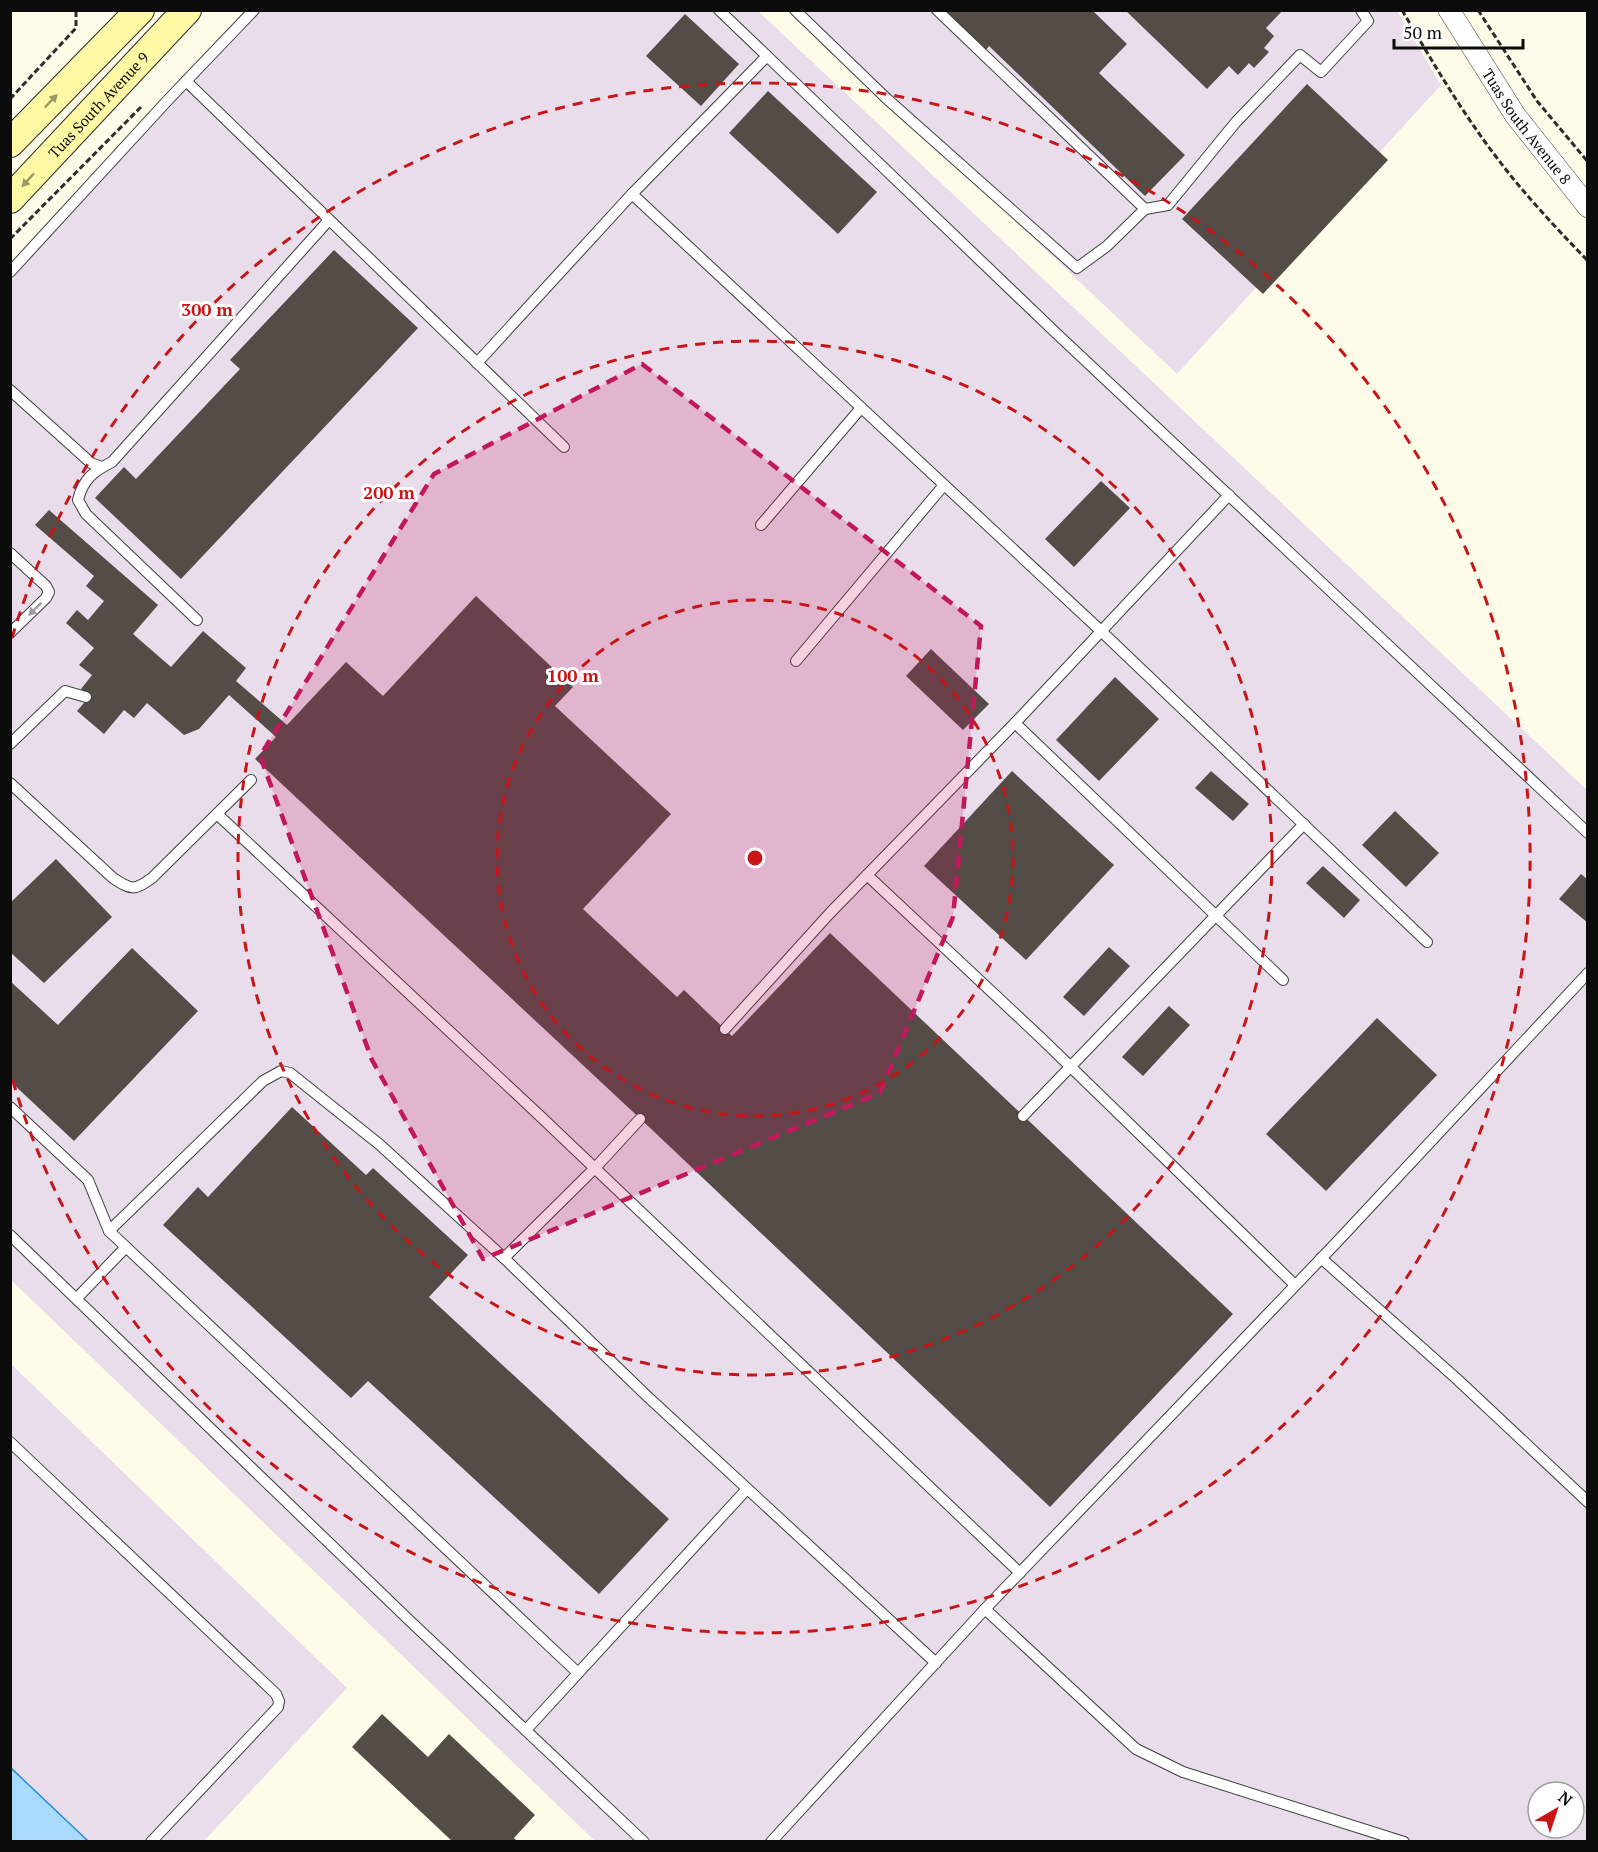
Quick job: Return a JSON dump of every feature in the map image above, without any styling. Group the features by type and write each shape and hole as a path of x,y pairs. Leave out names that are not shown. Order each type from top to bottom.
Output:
{"street":[{"name":"Tuas South Avenue 9","path":"10,199 188,10"},
{"name":"Tuas South Avenue 8","path":"1449,10 1515,115 1587,207"},
{"path":"10,143 132,13"}],"lane":[{"path":"10,272 254,10"},
{"path":"719,10 1587,833"},
{"path":"795,10 886,98 1077,268 1107,246 1145,209 1168,205 1236,122 1300,55 1321,72 1368,21 1361,10"},
{"path":"937,10 1145,209"},
{"path":"477,363 632,194 768,56"},
{"path":"186,81 564,447"},
{"path":"632,194 1101,631 1427,942"},
{"path":"197,620 86,514 78,500 81,489 99,466 112,462 329,220"},
{"path":"10,390 91,463 99,466"},
{"path":"761,525 861,408"},
{"path":"796,661 944,485"},
{"path":"724,1029 867,875 1015,723 1229,495"},
{"path":"10,553 46,586 49,592 46,598 10,633"},
{"path":"10,744 65,691 86,697"},
{"path":"1015,723 1283,980"},
{"path":"10,783 113,878 129,888 139,887 152,878 252,780"},
{"path":"218,813 1020,1573"},
{"path":"1023,1116 1304,824"},
{"path":"867,875 1295,1285"},
{"path":"771,1842 985,1609 1322,1258 1587,973"},
{"path":"109,1231 263,1081 281,1071 290,1073 379,1144 504,1258 640,1389 936,1663"},
{"path":"10,1107 88,1180 109,1231 578,1673"},
{"path":"504,1258 595,1168 640,1119"},
{"path":"10,1235 644,1842"},
{"path":"77,1298 126,1247"},
{"path":"1322,1258 1458,1380 1587,1502"},
{"path":"10,1442 276,1695 279,1701 278,1707 151,1842"},
{"path":"526,1730 747,1489"},
{"path":"985,1609 1136,1749 1183,1772 1404,1842"}],"path":[{"path":"1402,10 1446,85 1497,158 1554,227 1587,261"},
{"path":"1478,10 1537,101 1587,162"},
{"path":"10,99 76,28 78,12"},
{"path":"10,239 144,104"}],"highlighted area":[{"path":"642,364 981,626 953,917 880,1093 483,1259 372,1060 260,756 434,474"}],"shaded area":[{"path":"245,11 758,11 1587,790 1587,1841 595,1841 11,1280 10,266"},
{"path":"793,11 1397,11 1441,85 1177,374"},
{"path":"10,1363 347,1688 204,1841 11,1841"}],"water":[{"path":"11,1768 88,1841 11,1841"}],"building":[{"path":"945,10 1092,10 1127,44 1099,73 1185,155 1145,196 989,46 986,50"},
{"path":"1125,10 1283,10 1266,28 1274,36 1264,48 1269,52 1254,68 1249,63 1238,75 1229,66 1207,89"},
{"path":"685,14 739,64 701,106 646,56"},
{"path":"1307,84 1388,160 1263,294 1182,219"},
{"path":"768,91 877,192 838,234 729,133"},
{"path":"334,250 418,328 181,579 95,498 124,467 136,479 240,369 230,360"},
{"path":"1101,481 1130,508 1074,567 1045,539"},
{"path":"49,510 158,605 133,634 171,667 203,631 246,668 236,681 287,725 346,662 383,696 476,596 573,687 555,706 671,814 583,909 677,997 684,990 732,1036 830,933 1233,1314 1050,1507 647,1125 255,759 276,737 229,695 199,729 184,735 147,703 134,718 124,710 104,734 77,711 90,696 81,689 92,675 79,665 94,648 66,623 77,610 88,620 104,601 86,586 94,576 35,525"},
{"path":"931,649 989,704 963,730 906,676"},
{"path":"1115,677 1159,719 1099,781 1056,740"},
{"path":"1012,771 1114,865 1026,960 924,866"},
{"path":"1211,771 1249,804 1233,821 1195,788"},
{"path":"1395,811 1439,853 1406,887 1362,845"},
{"path":"56,859 112,917 44,983 10,952 10,903"},
{"path":"1323,866 1360,900 1344,918 1306,883"},
{"path":"1581,874 1588,880 1588,923 1559,899"},
{"path":"1109,947 1130,966 1084,1016 1063,997"},
{"path":"132,948 198,1011 74,1141 10,1081 10,981 58,1025"},
{"path":"1169,1006 1190,1025 1143,1076 1122,1057"},
{"path":"1377,1018 1437,1075 1326,1191 1266,1134"},
{"path":"292,1107 366,1175 373,1168 468,1255 429,1297 669,1519 599,1594 368,1381 351,1398 163,1225 198,1187 208,1197"},
{"path":"382,1714 428,1757 449,1734 535,1815 514,1838 518,1842 453,1842 352,1747"}]}
